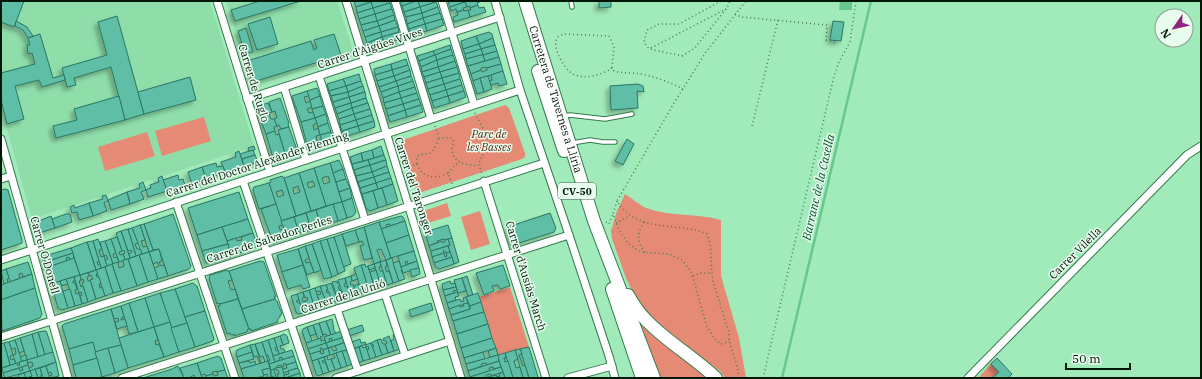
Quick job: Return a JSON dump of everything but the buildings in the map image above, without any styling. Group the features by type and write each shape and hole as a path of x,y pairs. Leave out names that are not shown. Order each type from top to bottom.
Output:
{"main road":[{"name":"Carretera de Tavernes a Llíria","path":"518,1 552,115 642,378"},
{"name":"Carretera de Tavernes a Llíria","path":"525,1 597,228 654,378"},
{"path":"577,168 584,181 599,219 620,279 636,308 646,320 672,343 706,368 716,378"}],"street":[{"name":"Carrer de Ruglo","path":"216,1 270,172"},
{"name":"Carrer del Taronger","path":"346,1 461,378"},
{"path":"395,1 431,119"},
{"path":"442,1 474,104"},
{"path":"496,1 520,90 616,378"},
{"name":"Carrer d'Aigües Vives","path":"247,99 500,18"},
{"path":"319,76 364,220"},
{"path":"284,87 306,160"},
{"name":"Carrer del Doctor Alexànder Fleming","path":"1,260 520,90"},
{"name":"Carrer O'Donell","path":"1,139 68,378"},
{"name":"Carrer Vilella","path":"968,378 1187,155 1201,146"},
{"name":"Carrer de Salvador Perles","path":"1,337 544,163"},
{"path":"1,179 11,176"},
{"path":"243,181 309,378"},
{"name":"Carrer d'Ausiàs March","path":"484,181 546,378"},
{"path":"176,202 235,378"},
{"name":"Carrer de la Unió","path":"122,378 569,235"},
{"path":"385,294 405,356"},
{"path":"337,309 358,371"},
{"path":"336,378 450,341"},
{"path":"568,378 612,366"}],"lane":[{"path":"571,1 572,7"},
{"path":"561,117 570,115 605,119 632,114"},
{"path":"570,144 590,140 615,142"}],"path":[{"path":"721,1 679,24 659,24 647,30 644,42 650,49 682,56 694,49 727,8 730,1"},
{"path":"599,219 609,224 617,201 683,89 706,52 746,1"},
{"path":"763,378 834,76 839,62 850,42 856,1"},
{"path":"650,49 727,8"},
{"path":"735,14 742,17 827,25 826,40 835,43"},
{"path":"752,126 778,20"},
{"path":"563,34 609,36 614,47 612,68 604,73 585,77 573,74 560,58 555,41 563,34"},
{"path":"612,68 614,71 635,73 670,82 683,89"},
{"path":"475,113 481,123 485,135 486,146 479,165 484,181"},
{"path":"435,126 439,138 434,150 430,153 418,156 417,164 422,172 428,177 440,177 448,173 459,161"},
{"path":"439,138 453,139 453,153 459,161 465,165 479,165"},
{"path":"398,170 417,164"},
{"path":"448,173 453,188"},
{"path":"617,201 630,216 645,222 700,231 707,234 710,241 712,273 729,333 729,340 738,368 739,378"},
{"path":"613,214 620,232 628,243 640,252 669,254 682,260 692,271 707,327 715,339 721,344 729,340"},
{"path":"616,223 630,216"},
{"path":"645,222 639,230 638,236 645,253"},
{"path":"693,276 701,273 712,273"}],"shaded area":[{"path":"1,1 210,1 254,146 32,219 1,107"},
{"path":"226,1 337,1 354,54 252,87"},
{"path":"840,1 852,1 852,10 839,10"}],"green space":[{"name":"Parc de les Basses","path":"505,105 509,108 525,153 525,157 422,192 418,192 402,143 403,140"},
{"path":"204,117 211,141 162,156 155,131"},
{"path":"147,132 155,156 105,171 98,147"},
{"path":"625,194 643,207 655,211 702,216 721,220 721,276 739,338 746,378 725,378 720,371 662,329 641,307 626,278 612,239 611,231 617,211"},
{"path":"447,203 451,216 425,224 421,212"},
{"path":"480,211 490,244 471,250 461,217"},
{"path":"510,287 529,347 498,355 479,297"},
{"path":"635,320 699,371 706,378 656,378"},
{"path":"991,364 999,372 992,378 980,378 980,376"}],"waterway":[{"name":"Barranc de la Casella","path":"782,378 871,1"}]}
